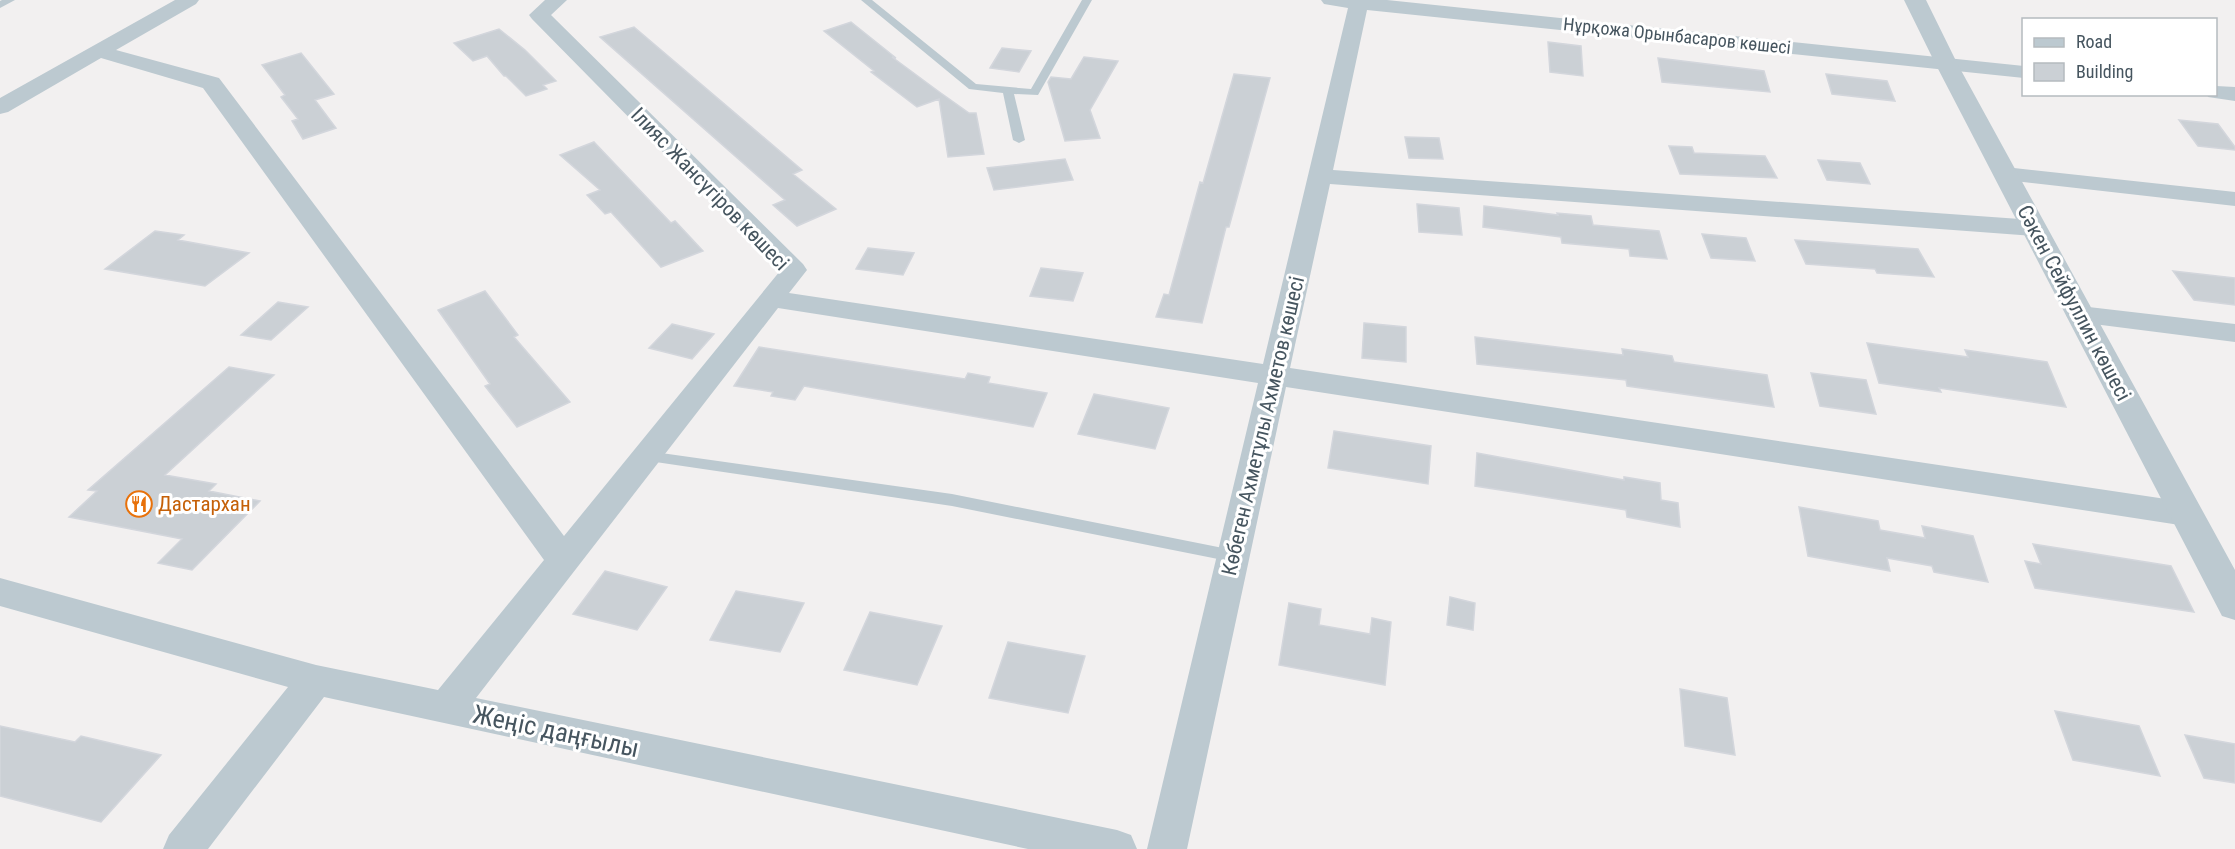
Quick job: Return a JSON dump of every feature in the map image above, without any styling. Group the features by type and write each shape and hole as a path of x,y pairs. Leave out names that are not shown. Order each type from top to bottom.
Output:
{"street":[{"path":"0,106 189,0"},
{"name":"Ілияс Жансүгіров көшесі","path":"446,708 794,270 539,15 557,0"},
{"name":"Сәкен Сейфуллин көшесі","path":"1915,0 1946,63 2235,605"},
{"name":"Нұрқожа Орынбасаров көшесі","path":"1345,1 2022,72"},
{"name":"Көбеген Ахметұлы Ахметов көшесі","path":"1167,849 1319,176 1345,1"},
{"path":"98,51 211,83 563,560"},
{"path":"2217,92 2235,94"},
{"path":"2005,174 2235,199"},
{"path":"1319,176 2034,228"},
{"path":"771,298 2186,514"},
{"path":"2080,315 2235,333"},
{"name":"Жеңіс даңғылы","path":"0,592 316,680 1117,849"},
{"path":"183,849 316,680"}],"lane":[{"path":"0,5 10,0"},
{"path":"866,0 973,87 1034,93 1087,0"},
{"path":"1008,90 1019,140"},
{"path":"646,456 952,501 1233,556"}],"building":[{"path":"851,22 896,58 892,57 938,91 969,113 976,113 984,154 948,157 939,99 917,107 871,72 874,71 824,31"},
{"path":"634,27 802,170 793,174 836,209 797,226 773,205 785,200 600,37"},
{"path":"499,29 525,50 556,81 543,85 547,89 526,96 487,56 473,61 454,43"},
{"path":"1548,42 1581,46 1583,76 1550,72"},
{"path":"1002,48 1031,51 1019,72 990,68"},
{"path":"301,53 334,94 315,100 336,128 303,139 292,121 298,119 281,97 285,95 262,65"},
{"path":"1084,57 1118,61 1090,110 1100,138 1065,141 1048,82 1051,77 1071,79"},
{"path":"1658,58 1764,71 1770,92 1662,82"},
{"path":"1234,74 1270,78 1229,227 1226,227 1202,323 1156,317 1164,294 1169,295 1200,182 1203,183"},
{"path":"1826,74 1887,81 1895,101 1832,94"},
{"path":"2179,120 2218,124 2235,150 2198,146"},
{"path":"1405,137 1439,138 1443,159 1409,158"},
{"path":"594,142 671,223 675,221 703,251 661,267 611,212 605,214 587,195 600,190 560,155"},
{"path":"1669,146 1692,147 1694,153 1765,156 1777,178 1680,174"},
{"path":"1065,159 1073,180 994,190 987,168"},
{"path":"1818,160 1860,163 1870,184 1827,180"},
{"path":"1417,204 1459,208 1462,235 1419,232"},
{"path":"1484,206 1558,215 1557,213 1591,216 1593,225 1659,231 1667,259 1630,256 1629,249 1562,243 1561,237 1483,227"},
{"path":"155,231 184,235 178,240 249,253 205,286 105,269"},
{"path":"1702,234 1746,238 1755,261 1711,258"},
{"path":"1795,240 1918,249 1934,277 1877,273 1875,269 1806,264"},
{"path":"868,248 914,253 903,275 856,269"},
{"path":"1041,268 1083,273 1073,301 1030,296"},
{"path":"2173,271 2235,278 2235,305 2194,300"},
{"path":"485,291 518,335 514,337 570,402 517,427 485,386 490,384 438,310"},
{"path":"278,302 308,307 271,340 241,335"},
{"path":"1364,323 1406,327 1406,362 1362,358"},
{"path":"672,324 714,334 692,359 649,348"},
{"path":"1475,337 1623,355 1622,349 1672,356 1674,362 1767,375 1774,407 1627,386 1626,380 1477,364"},
{"path":"1867,343 1968,357 1965,350 2047,362 2066,407 1939,388 1941,392 1879,383"},
{"path":"759,347 965,379 968,373 990,377 988,383 1047,393 1033,427 804,386 795,400 771,396 773,392 734,386"},
{"path":"229,367 274,375 165,475 216,484 209,491 260,501 192,570 158,563 182,539 69,517 97,491 88,490"},
{"path":"1811,373 1866,380 1876,414 1820,406"},
{"path":"1094,394 1169,408 1155,449 1078,434"},
{"path":"1334,431 1431,446 1428,484 1328,468"},
{"path":"1477,453 1624,480 1624,477 1660,483 1661,500 1678,503 1680,527 1627,517 1626,510 1475,486"},
{"path":"1799,507 1878,521 1880,530 1925,538 1922,526 1973,536 1988,582 1934,572 1932,566 1887,558 1890,571 1808,556"},
{"path":"2033,544 2171,566 2194,612 2035,588 2025,561 2041,564"},
{"path":"605,571 667,587 637,630 573,614"},
{"path":"736,591 804,603 780,652 710,640"},
{"path":"1450,597 1475,603 1473,630 1447,625"},
{"path":"1289,603 1321,609 1319,625 1370,634 1372,618 1391,622 1385,685 1279,665"},
{"path":"870,612 942,626 917,685 844,670"},
{"path":"1008,642 1085,656 1068,713 989,698"},
{"path":"1680,689 1727,698 1735,755 1685,746"},
{"path":"2055,711 2139,726 2160,776 2073,760"},
{"path":"0,726 75,742 81,736 161,755 101,822 0,796"},
{"path":"2185,735 2235,744 2235,783 2204,778"}],"place":[{"name":"Дастархан","path":"139,504"}]}
